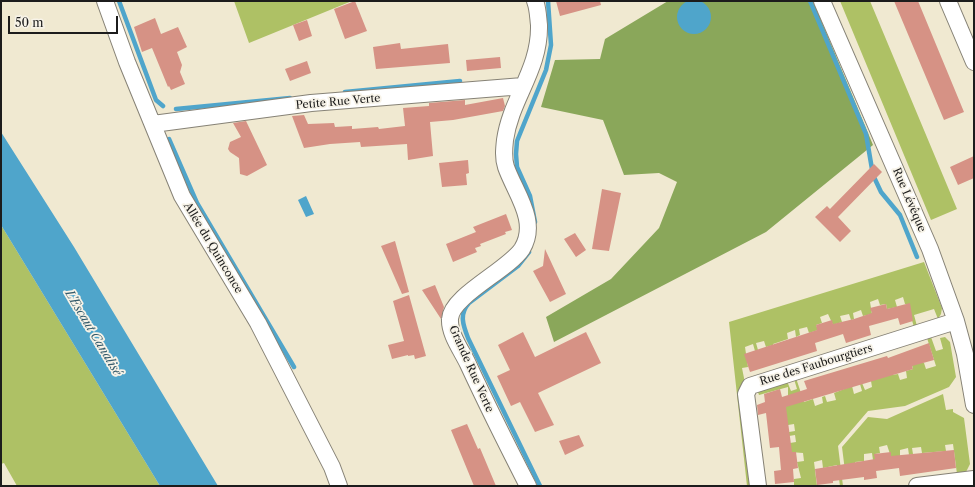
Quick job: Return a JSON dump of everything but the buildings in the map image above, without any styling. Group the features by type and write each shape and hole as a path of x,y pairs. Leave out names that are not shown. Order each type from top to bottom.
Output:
{"street":[{"name":"Allée du Quinconce","path":"105,1 182,196 261,330 332,467 339,486"},
{"name":"Grande Rue Verte","path":"528,486 474,380 454,336 449,320 459,302 518,255 526,237 528,227 524,205 506,166 504,158 505,138 523,86 534,63 538,40 538,17 535,1"},
{"name":"Rue Lévêque","path":"822,1 930,249 956,321 965,354 974,406"},
{"path":"948,1 974,62"},
{"name":"Petite Rue Verte","path":"153,124 311,103 523,86"},
{"name":"Rue des Faubourgtiers","path":"758,486 746,394 750,386 956,321"},
{"path":"917,486 974,479"}],"green space":[{"path":"234,1 352,1 249,43"},
{"path":"668,1 813,1 873,145 766,232 554,342 546,317 611,279 659,228 677,182 659,173 624,175 603,120 541,107 555,60 600,59 605,39"},
{"path":"840,1 870,1 957,209 931,220"},
{"path":"1,225 160,486 17,486 4,463 1,464"},
{"path":"924,262 942,308 938,319 934,309 914,315 917,326 914,327 907,304 905,304 903,297 895,300 897,307 887,309 886,304 880,305 878,299 870,302 872,314 863,316 861,310 853,313 854,319 851,320 849,314 840,316 842,322 833,325 828,314 820,317 822,323 816,325 818,330 809,333 807,327 799,329 800,335 796,337 795,330 787,333 788,339 766,347 764,341 756,343 758,350 755,351 753,344 745,347 748,367 742,368 745,383 747,438 744,441 746,462 751,464 753,486 747,486 729,322"},
{"path":"931,337 936,351 943,349 940,338 945,337 950,342 956,377 949,387 905,406 868,411 838,446 843,486 840,486 837,465 823,468 822,460 814,462 817,486 794,486 794,479 801,478 797,462 804,461 803,453 790,452 790,443 796,442 795,435 789,436 789,432 795,431 794,424 788,425 774,413 788,400 788,387 759,395 758,392 764,388 787,381 791,391 797,389 794,379 796,378 804,402 813,399 815,406 823,403 822,397 825,396 827,402 836,400 834,393 852,386 854,394 862,391 860,384 862,383 865,390 872,387 871,381 892,373 892,375 898,374 900,380 907,378 906,371 913,369 910,358 924,363 926,369 936,366 927,338"},
{"path":"943,394 946,410 953,409 953,412 964,418 970,464 966,472 957,474 953,444 945,445 946,451 922,453 921,447 912,448 913,454 909,455 908,448 900,450 900,456 891,457 887,445 879,447 880,453 875,454 875,460 873,460 872,453 864,454 864,461 855,462 856,469 846,470 846,479 842,447 868,417 887,419"}],"water":[{"path":"697,0 706,5 710,10 710,24 706,29 701,33 691,34 687,33 678,24 677,14 678,10 687,1"},
{"name":"L'Escaut Canalisé","path":"1,132 74,247 218,486 160,486 1,225"},
{"path":"306,196 314,214 306,217 298,200"}],"waterway":[{"path":"119,1 156,100 163,106"},
{"path":"535,222 530,196 517,167 516,154 517,141 546,70 551,45 548,1"},
{"path":"810,1 866,134 873,175 881,192 900,215 917,257"},
{"path":"345,92 460,81"},
{"path":"176,109 290,98"},
{"path":"169,139 197,203 294,367"},
{"path":"529,252 518,266 469,303 464,311 463,320 468,338 540,486"}]}
